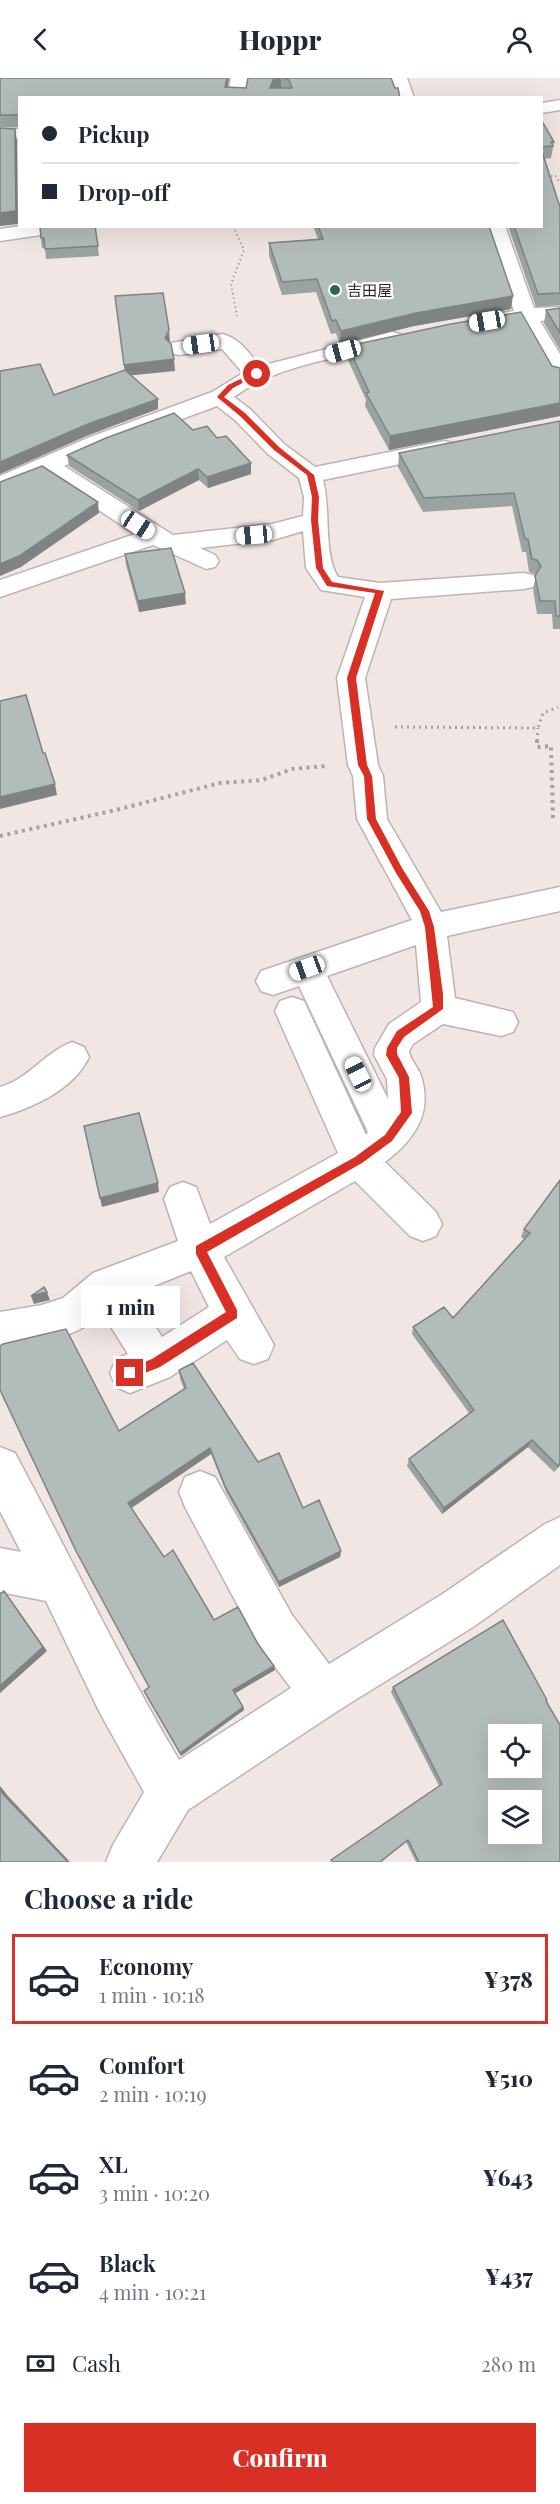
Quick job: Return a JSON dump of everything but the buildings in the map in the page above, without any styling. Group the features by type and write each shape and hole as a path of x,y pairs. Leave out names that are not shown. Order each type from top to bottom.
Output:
{"street":[{"path":"236,96 240,78"},
{"path":"398,78 404,96"},
{"path":"543,108 560,105"},
{"path":"0,134 18,134"},
{"path":"0,235 47,228"},
{"path":"496,228 526,315 560,373"},
{"path":"453,327 560,312"},
{"path":"0,485 98,442 220,397 250,368 408,335"},
{"path":"179,348 222,341 230,344 250,368"},
{"path":"220,397 243,415 276,449 310,475 316,497 315,520 319,568 330,584 380,591 524,581"},
{"path":"310,475 469,442"},
{"path":"46,465 163,539 206,561"},
{"path":"0,590 40,573 163,539 273,532 315,520"},
{"path":"380,591 351,678 363,765 368,776 372,819 399,870 425,911 430,927 438,1009"},
{"path":"273,981 430,927 560,899"},
{"path":"307,968 389,1138"},
{"path":"0,1331 42,1324 75,1313 107,1286 200,1250 359,1160 389,1138 407,1113 404,1077 392,1055 392,1048 401,1034 438,1009 501,1022"},
{"path":"292,1011 359,1160 423,1224"},
{"path":"0,1101 17,1099 32,1090 72,1057"},
{"path":"107,1286 143,1368 244,1330 200,1250 183,1199"},
{"path":"0,1468 60,1582 116,1697 171,1793"},
{"path":"200,1492 276,1631 323,1694"},
{"path":"130,1862 171,1793 323,1694 457,1611 560,1539"},
{"path":"0,1570 60,1582"}],"path":[{"path":"543,176 556,176 560,183"},
{"path":"234,228 244,250 231,285 250,368"},
{"path":"553,818 551,746 537,747 539,715 545,709 558,707"},
{"path":"358,728 538,728"},
{"path":"0,836 116,810 220,783 262,780 292,769 363,765"}],"place":[{"name":"吉田屋","path":"335,290"}],"route":[{"path":"130,1373 156,1363 233,1314 200,1250 359,1160 389,1138 407,1113 404,1077 392,1055 392,1048 401,1034 438,1009 430,927 425,911 399,870 372,819 368,776 363,765 351,692 351,678 380,591 330,584 319,568 315,520 316,497 310,475 276,449 243,415 220,397 230,387 257,374"}]}
